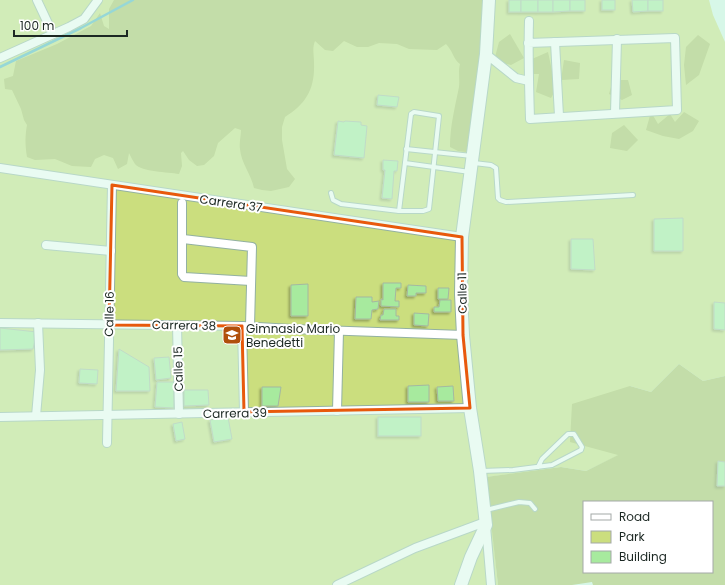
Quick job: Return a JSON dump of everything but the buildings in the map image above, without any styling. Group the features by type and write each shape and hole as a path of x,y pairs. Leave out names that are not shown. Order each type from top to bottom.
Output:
{"main road":[{"name":"Calle 11","path":"485,519 480,471 470,408 463,335 461,294 462,237 486,54 489,0"},
{"path":"461,585 485,519"}],"street":[{"path":"37,0 53,34"},
{"path":"0,58 84,19 98,0"},
{"path":"528,43 675,38 677,110 530,118 528,43 529,21"},
{"path":"616,113 617,39"},
{"path":"555,42 559,116"},
{"path":"486,54 516,78 529,82"},
{"name":"Carrera 37","path":"0,168 462,237"},
{"name":"Calle 16","path":"107,443 112,185"},
{"path":"182,203 182,274 184,277 251,281"},
{"path":"183,239 252,247 251,281 246,326 244,412"},
{"path":"46,245 111,251"},
{"name":"Carrera 38","path":"0,323 246,326 463,335"},
{"path":"36,416 40,370 38,323"},
{"name":"Calle 15","path":"177,325 179,414"},
{"path":"337,411 339,331"},
{"name":"Carrera 39","path":"0,417 470,408"},
{"path":"337,585 415,548 485,519"},
{"name":"Calle 11","path":"485,519 491,585"}],"lane":[{"path":"331,193 333,200 340,204 398,211 423,211 429,209 439,116 414,112 411,114 398,211"},
{"path":"406,149 435,152 471,164"},
{"path":"405,163 434,168 471,164 491,165 496,168 498,198 506,202 633,195"},
{"path":"480,471 514,470 538,467 552,465 581,450 582,447 574,434 568,434 542,459 538,467"},
{"path":"485,519 519,502 530,503 535,509"}],"highlighted area":[{"path":"112,185 462,237 463,335 470,408 244,412 242,326 109,325"}],"green space":[{"path":"0,0 709,0 713,15 725,42 725,376 703,381 679,364 651,392 630,386 619,455 586,471 561,467 487,477 498,585 0,585"},
{"path":"114,0 482,0 486,3 484,33 481,38 482,44 471,146 466,152 458,151 450,147 452,124 459,87 460,64 446,44 437,50 409,49 397,44 379,43 368,47 357,47 344,41 333,51 325,50 315,41 313,49 314,72 311,88 308,95 299,107 285,117 282,127 282,140 287,169 295,179 289,187 271,191 254,188 241,154 241,130 235,128 218,143 214,156 204,165 197,166 189,160 183,151 181,153 182,166 179,174 138,167 129,153 127,164 118,169 113,158 104,155 95,159 91,167 72,166 55,159 35,160 27,157 27,125 12,90 5,89 4,79 13,76 16,61 57,44 91,26 100,13 104,26 109,29 109,9"},
{"path":"510,34 524,58 511,65 494,61 499,42"},
{"path":"698,35 710,44 699,75 686,85 684,65 686,47"},
{"path":"548,52 552,71 561,80 551,98 536,92 539,74 531,74 532,59"},
{"path":"564,60 580,63 579,79 561,80"},
{"path":"613,80 628,80 632,95 622,100 609,94"},
{"path":"651,112 658,124 670,114 675,122 684,112 699,121 693,131 679,139 663,136 646,130"},
{"path":"624,125 638,140 627,151 610,148 612,133"},
{"path":"679,364 703,381 725,376 725,585 593,585 592,582 572,585 498,585 486,477 561,467 586,471 618,455 570,442 572,404 630,386 651,392"}],"waterway":[{"path":"0,67 81,28 133,0"}],"place":[{"name":"Gimnasio Mario Benedetti","path":"232,335"}]}
